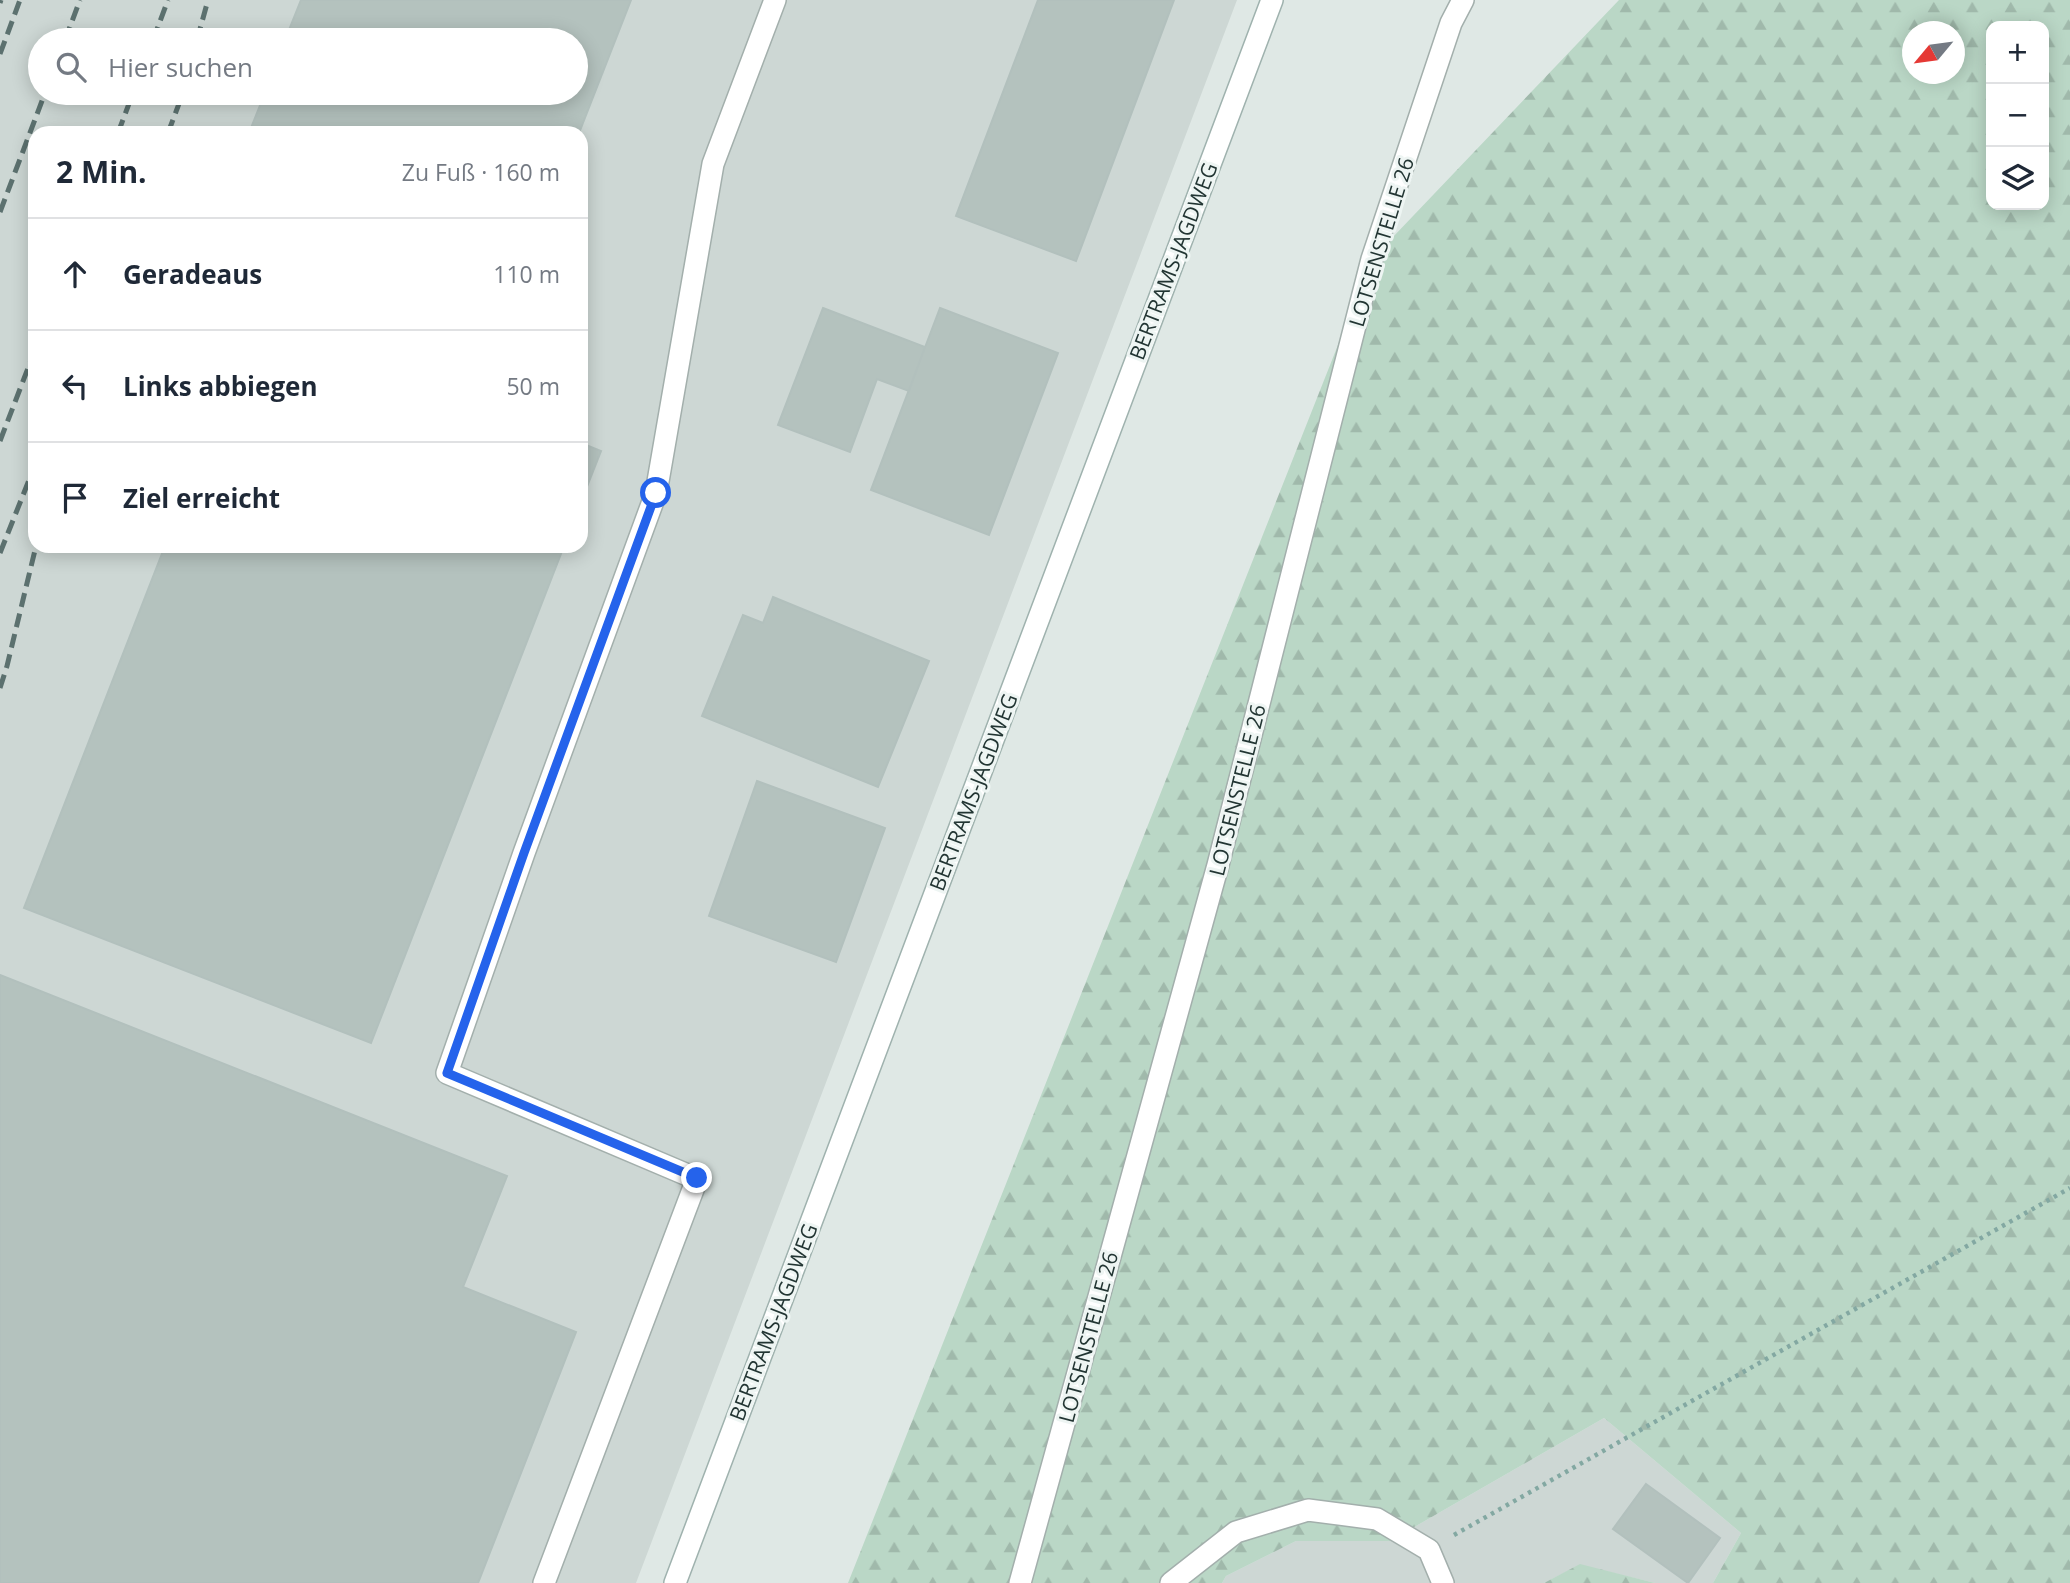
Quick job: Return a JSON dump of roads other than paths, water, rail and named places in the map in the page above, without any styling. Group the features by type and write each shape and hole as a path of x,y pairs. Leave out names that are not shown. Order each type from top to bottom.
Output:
{"main road":[{"path":"544,1583 697,1178 447,1073 524,853 656,493 713,164 775,0"},
{"name":"BERTRAMS-JAGDWEG","path":"675,1583 1272,0"},
{"name":"LOTSENSTELLE 26","path":"1020,1583 1218,864 1372,259 1451,23 1463,0"},
{"path":"1171,1583 1236,1532 1308,1510 1377,1519 1429,1550 1443,1583"}],"railway":[{"path":"0,54 20,0"},
{"path":"70,28 80,0"},
{"path":"158,28 168,0"},
{"path":"200,28 208,0"},
{"path":"33,126 40,105"},
{"path":"121,126 128,105"},
{"path":"171,126 178,105"},
{"path":"0,212 28,138"},
{"path":"0,441 28,368"},
{"path":"0,553 28,483"},
{"path":"0,688 34,553"}]}
